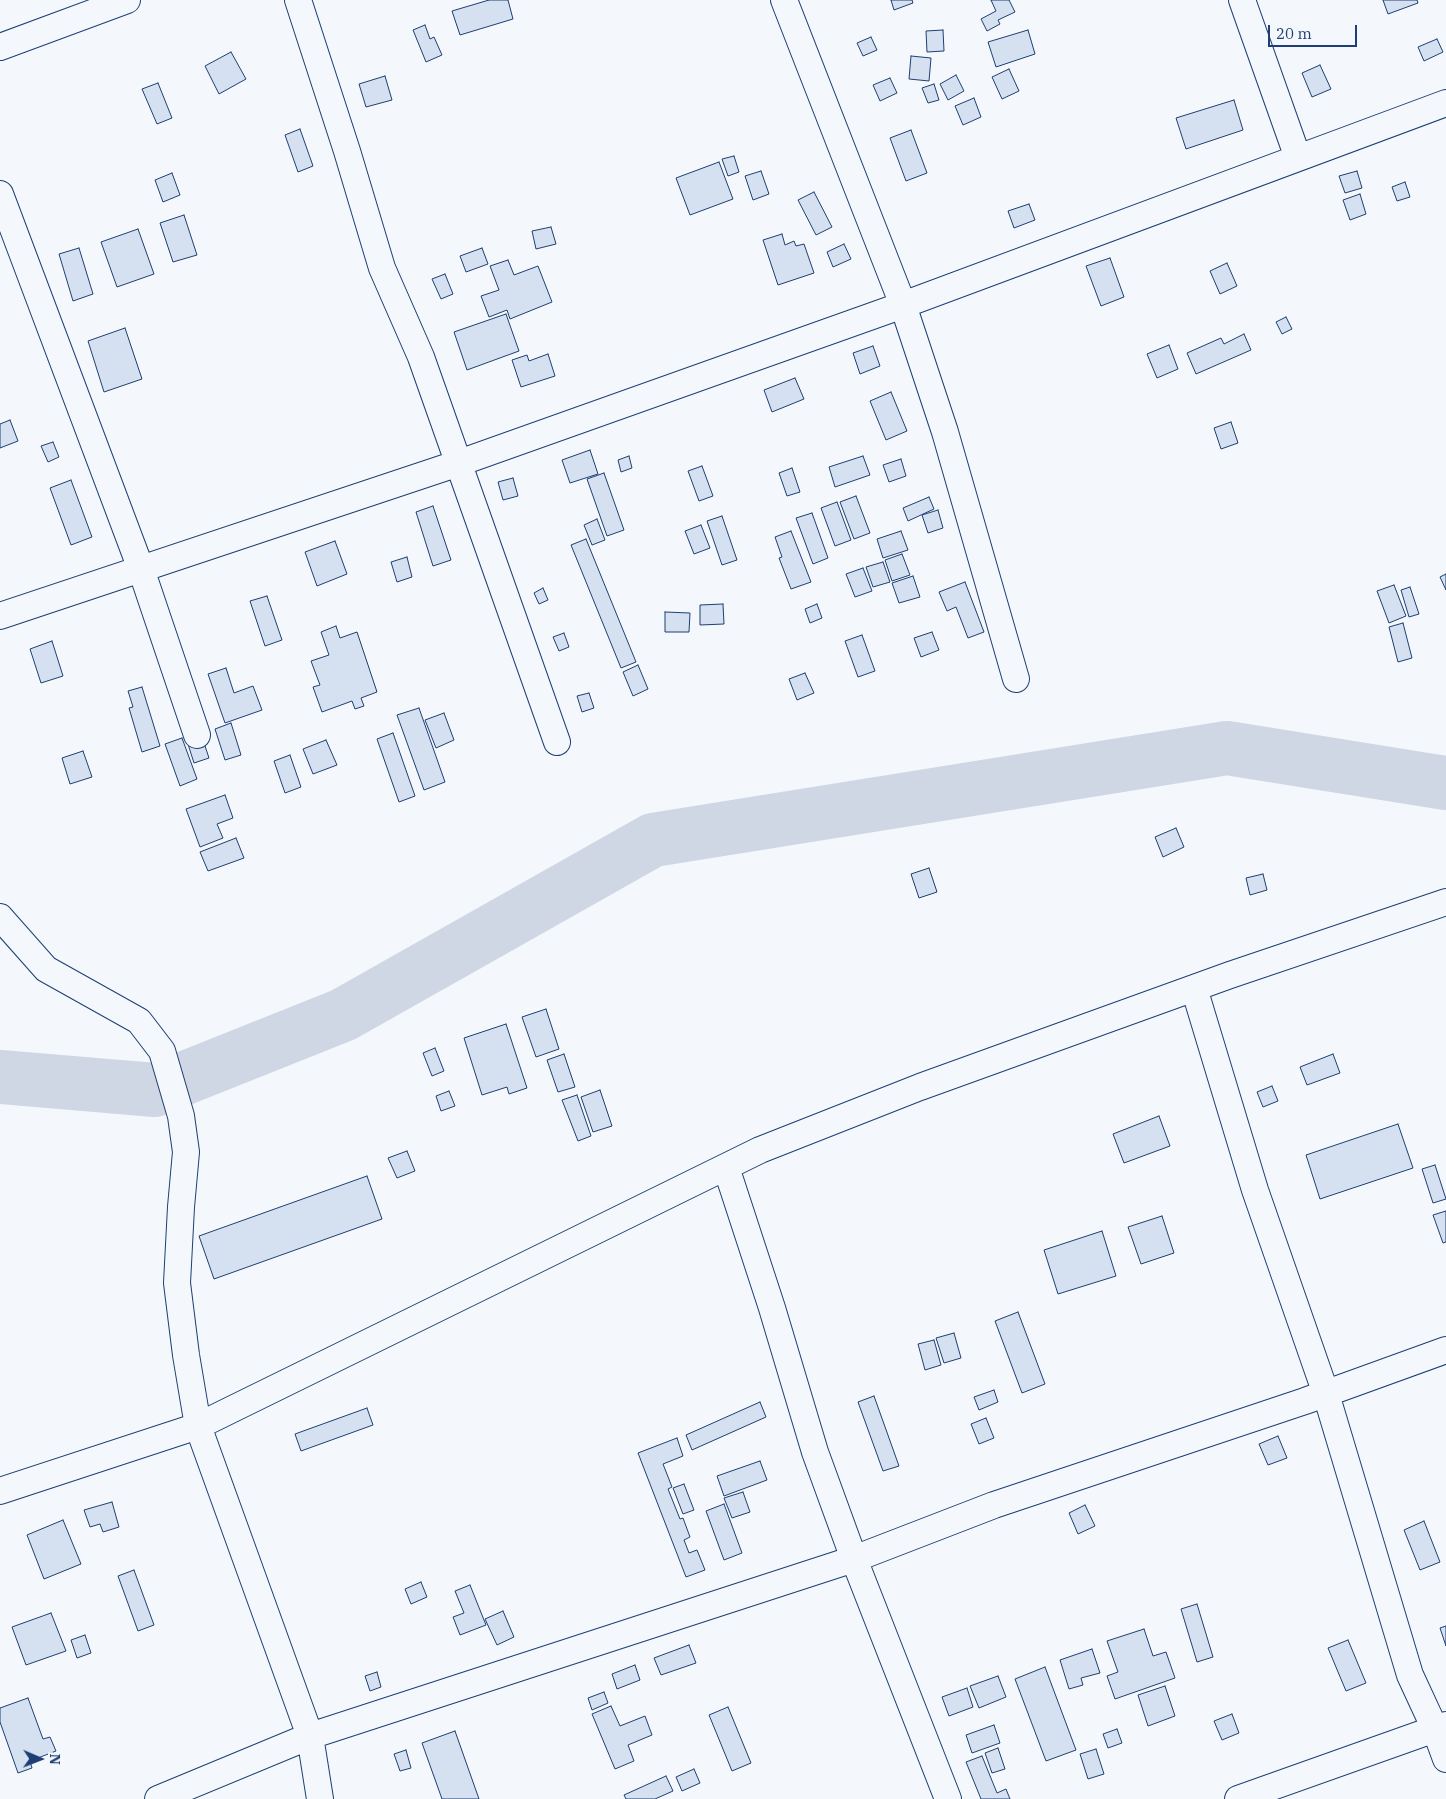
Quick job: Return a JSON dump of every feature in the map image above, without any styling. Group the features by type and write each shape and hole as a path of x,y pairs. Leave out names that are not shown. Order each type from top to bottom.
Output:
{"street":[{"path":"0,46 127,0"},
{"path":"298,0 347,151 382,268 421,357 557,742"},
{"path":"784,0 903,305 945,432 1016,679"},
{"path":"1242,0 1298,158"},
{"path":"0,616 459,463 903,305 1446,102"},
{"path":"0,194 141,569 197,735"},
{"path":"0,1491 198,1426 760,1150 920,1087 1194,988 1446,902"},
{"path":"0,917 46,970 139,1021 162,1051 181,1116 186,1152 177,1283 186,1355 198,1426 310,1736 320,1799"},
{"path":"1194,988 1254,1190 1326,1394 1410,1675 1441,1727 1446,1759"},
{"path":"726,1167 772,1308 815,1452 854,1559 948,1799"},
{"path":"158,1799 310,1736 854,1559 994,1505 1326,1394 1446,1350"},
{"path":"1238,1799 1441,1727"}],"building":[{"path":"489,0 508,0 513,19 460,35 452,11"},
{"path":"891,0 912,0 913,3 894,10"},
{"path":"991,0 1009,0 1015,12 998,20 1000,24 987,31 981,19 996,11"},
{"path":"1383,0 1417,0 1418,3 1388,14"},
{"path":"425,25 430,39 434,37 442,55 426,62 413,30"},
{"path":"943,30 944,51 927,52 926,31"},
{"path":"1028,30 1035,54 996,67 988,42"},
{"path":"871,37 877,50 863,56 857,43"},
{"path":"1437,39 1443,52 1424,61 1418,47"},
{"path":"231,52 246,79 219,94 205,66"},
{"path":"911,56 931,58 929,81 909,79"},
{"path":"1320,65 1331,89 1312,97 1302,73"},
{"path":"1009,69 1019,91 1002,99 992,77"},
{"path":"956,75 964,91 948,100 940,84"},
{"path":"385,76 392,100 366,107 359,84"},
{"path":"890,78 897,93 880,101 873,85"},
{"path":"158,83 172,118 157,124 142,89"},
{"path":"934,84 939,100 928,103 922,88"},
{"path":"974,98 981,117 963,125 955,106"},
{"path":"1234,100 1243,130 1186,149 1176,118"},
{"path":"300,129 313,166 298,172 285,135"},
{"path":"911,130 927,173 906,181 890,138"},
{"path":"734,156 739,172 728,176 722,159"},
{"path":"719,162 733,199 690,215 676,178"},
{"path":"761,171 769,194 753,200 745,176"},
{"path":"1357,171 1362,188 1345,193 1339,176"},
{"path":"172,173 180,195 163,202 155,180"},
{"path":"1405,182 1410,197 1397,201 1392,187"},
{"path":"814,192 832,227 816,235 798,200"},
{"path":"1360,194 1366,214 1350,220 1343,200"},
{"path":"1029,204 1035,220 1014,228 1008,211"},
{"path":"184,215 197,255 173,262 160,223"},
{"path":"551,227 556,244 536,249 532,231"},
{"path":"138,229 154,274 117,287 101,242"},
{"path":"782,234 785,245 794,241 796,246 804,244 814,273 778,285 763,240"},
{"path":"844,244 851,259 833,267 827,252"},
{"path":"79,248 93,294 73,301 59,254"},
{"path":"482,248 488,264 466,272 460,256"},
{"path":"1110,258 1124,297 1101,306 1086,266"},
{"path":"508,260 514,275 538,266 552,302 510,319 507,310 489,317 481,296 499,290 490,266"},
{"path":"1227,263 1237,286 1220,294 1210,271"},
{"path":"445,274 453,294 441,299 432,279"},
{"path":"506,314 519,351 467,370 454,332"},
{"path":"1286,317 1292,329 1282,334 1276,322"},
{"path":"125,328 142,379 104,392 88,341"},
{"path":"1244,334 1251,350 1196,374 1187,353 1221,338 1224,344"},
{"path":"1169,345 1178,369 1157,378 1147,354"},
{"path":"873,346 880,366 860,374 853,353"},
{"path":"548,354 555,376 521,387 512,360 527,355 529,361"},
{"path":"795,378 804,399 772,412 764,390"},
{"path":"891,392 907,431 886,440 870,401"},
{"path":"10,420 18,441 0,448 0,424"},
{"path":"1231,422 1238,443 1221,449 1214,428"},
{"path":"53,442 59,457 48,462 41,446"},
{"path":"590,450 598,474 570,483 562,460"},
{"path":"629,456 632,468 621,472 618,460"},
{"path":"863,456 870,475 835,487 829,467"},
{"path":"901,459 906,476 889,482 883,465"},
{"path":"702,466 713,496 699,501 688,471"},
{"path":"792,468 800,492 787,496 779,473"},
{"path":"604,473 624,530 607,536 587,479"},
{"path":"513,478 518,496 503,500 498,482"},
{"path":"71,480 92,537 71,545 50,488"},
{"path":"856,496 870,533 854,539 840,502"},
{"path":"929,497 934,509 908,521 903,508"},
{"path":"837,502 851,540 835,546 821,508"},
{"path":"433,506 451,560 433,566 416,512"},
{"path":"938,510 943,528 928,533 922,515"},
{"path":"812,513 828,558 813,564 796,518"},
{"path":"722,516 737,560 722,565 707,521"},
{"path":"597,519 605,540 592,545 584,525"},
{"path":"701,525 710,548 694,554 685,531"},
{"path":"791,531 811,582 791,589 779,558 782,557 775,537"},
{"path":"901,531 908,550 883,558 877,539"},
{"path":"586,539 636,662 621,668 571,545"},
{"path":"335,541 347,574 317,586 305,552"},
{"path":"902,554 910,575 892,581 885,560"},
{"path":"407,557 412,577 397,582 391,562"},
{"path":"883,562 890,582 873,587 866,567"},
{"path":"863,568 872,591 855,597 846,574"},
{"path":"1446,574 1446,590 1440,577"},
{"path":"913,576 920,597 899,603 892,583"},
{"path":"965,582 984,632 968,638 956,607 947,611 939,592"},
{"path":"1394,585 1406,616 1389,623 1377,591"},
{"path":"1410,587 1419,614 1409,617 1401,590"},
{"path":"543,588 548,600 539,604 534,593"},
{"path":"267,596 282,640 265,646 250,601"},
{"path":"723,604 724,624 700,625 700,605"},
{"path":"817,604 822,618 810,623 805,609"},
{"path":"665,612 690,613 689,632 665,632"},
{"path":"1403,623 1412,658 1398,662 1389,627"},
{"path":"336,626 340,638 357,632 377,692 361,698 364,706 355,709 352,701 322,712 313,687 320,685 311,661 329,655 321,632"},
{"path":"932,632 939,650 921,657 914,638"},
{"path":"564,633 569,647 559,651 553,637"},
{"path":"862,635 875,671 858,677 845,641"},
{"path":"52,641 63,676 41,683 30,649"},
{"path":"638,665 648,689 633,696 623,672"},
{"path":"226,668 234,693 253,686 262,710 225,723 208,674"},
{"path":"805,673 814,693 797,700 789,679"},
{"path":"142,687 160,746 142,752 129,708 133,707 128,691"},
{"path":"589,693 594,708 582,712 577,696"},
{"path":"419,708 445,782 424,790 397,715"},
{"path":"444,713 454,740 436,748 425,720"},
{"path":"231,723 241,755 225,760 215,729"},
{"path":"393,733 415,796 399,802 377,739"},
{"path":"202,737 209,758 194,763 187,741"},
{"path":"182,738 197,779 180,786 165,744"},
{"path":"326,740 337,765 313,774 303,749"},
{"path":"83,751 92,777 70,784 62,758"},
{"path":"290,755 301,787 285,793 274,761"},
{"path":"225,795 233,818 217,824 223,838 200,847 186,809"},
{"path":"1176,828 1184,847 1163,857 1155,837"},
{"path":"236,838 244,858 208,871 200,852"},
{"path":"929,868 937,892 919,898 911,874"},
{"path":"1263,874 1267,890 1250,895 1246,878"},
{"path":"546,1009 559,1049 536,1057 522,1017"},
{"path":"506,1024 527,1088 509,1094 507,1087 482,1095 464,1038"},
{"path":"435,1048 444,1071 432,1076 423,1053"},
{"path":"564,1054 575,1087 558,1092 547,1060"},
{"path":"1333,1054 1340,1073 1307,1085 1300,1067"},
{"path":"1272,1086 1278,1101 1263,1107 1257,1092"},
{"path":"600,1090 612,1126 593,1132 581,1097"},
{"path":"449,1091 455,1106 441,1111 436,1096"},
{"path":"577,1095 591,1136 578,1141 562,1100"},
{"path":"1159,1116 1170,1146 1124,1163 1113,1134"},
{"path":"1398,1124 1413,1168 1320,1199 1306,1155"},
{"path":"407,1151 415,1171 397,1178 388,1158"},
{"path":"1435,1165 1446,1199 1433,1203 1422,1169"},
{"path":"367,1176 382,1219 214,1279 199,1236"},
{"path":"1446,1211 1446,1242 1443,1243 1433,1215"},
{"path":"1162,1216 1174,1253 1141,1264 1128,1227"},
{"path":"1102,1231 1116,1276 1058,1294 1044,1250"},
{"path":"1018,1312 1045,1384 1022,1393 995,1321"},
{"path":"954,1333 961,1358 944,1363 936,1338"},
{"path":"934,1340 941,1365 925,1370 918,1344"},
{"path":"994,1390 998,1402 979,1410 974,1397"},
{"path":"874,1396 899,1466 883,1471 858,1402"},
{"path":"760,1402 766,1417 692,1450 686,1435"},
{"path":"367,1408 373,1425 301,1451 295,1434"},
{"path":"986,1418 994,1438 979,1444 971,1424"},
{"path":"1278,1436 1287,1458 1268,1465 1259,1444"},
{"path":"677,1438 683,1456 663,1464 672,1487 668,1489 680,1519 683,1518 690,1537 684,1540 689,1553 697,1550 705,1570 686,1577 638,1453"},
{"path":"760,1461 767,1480 724,1496 717,1476"},
{"path":"684,1484 694,1510 683,1514 673,1488"},
{"path":"743,1492 750,1512 732,1518 724,1498"},
{"path":"112,1502 119,1527 103,1532 100,1524 90,1527 84,1510"},
{"path":"724,1504 742,1553 724,1560 706,1511"},
{"path":"1085,1505 1095,1526 1078,1534 1069,1513"},
{"path":"63,1520 81,1564 44,1579 27,1535"},
{"path":"1424,1521 1440,1562 1420,1570 1404,1530"},
{"path":"134,1570 154,1625 138,1631 118,1576"},
{"path":"421,1582 427,1597 411,1604 405,1589"},
{"path":"470,1585 486,1625 460,1635 453,1617 464,1613 455,1591"},
{"path":"1197,1604 1213,1657 1197,1662 1181,1609"},
{"path":"503,1611 514,1637 497,1645 485,1619"},
{"path":"51,1613 66,1651 26,1665 12,1627"},
{"path":"1446,1626 1446,1646 1440,1628"},
{"path":"1144,1629 1153,1656 1166,1652 1175,1678 1115,1699 1107,1676 1118,1672 1107,1641"},
{"path":"85,1635 91,1653 77,1658 71,1640"},
{"path":"1348,1640 1366,1683 1346,1691 1328,1648"},
{"path":"689,1645 696,1663 661,1675 654,1658"},
{"path":"1092,1649 1100,1673 1081,1678 1083,1685 1069,1689 1060,1660"},
{"path":"635,1665 640,1680 617,1689 612,1674"},
{"path":"1045,1667 1076,1750 1046,1761 1015,1679"},
{"path":"377,1672 381,1687 370,1691 365,1676"},
{"path":"998,1676 1006,1697 979,1708 970,1686"},
{"path":"1165,1686 1175,1716 1148,1726 1138,1695"},
{"path":"967,1688 973,1707 949,1716 942,1697"},
{"path":"604,1692 608,1703 592,1710 588,1698"},
{"path":"28,1698 43,1739 50,1737 56,1751 30,1761 32,1768 18,1773 0,1722 0,1708"},
{"path":"611,1706 620,1726 645,1716 652,1735 628,1745 634,1761 615,1769 592,1714"},
{"path":"728,1707 751,1763 732,1771 709,1715"},
{"path":"1232,1714 1239,1733 1222,1740 1214,1721"},
{"path":"994,1725 1000,1743 972,1753 966,1735"},
{"path":"1117,1729 1122,1743 1108,1748 1103,1734"},
{"path":"455,1731 479,1799 442,1799 422,1743"},
{"path":"998,1748 1005,1769 992,1773 985,1753"},
{"path":"1096,1749 1104,1774 1088,1779 1080,1754"},
{"path":"406,1750 411,1768 400,1771 394,1754"},
{"path":"982,1756 997,1793 1006,1789 1010,1799 981,1799 966,1762"},
{"path":"694,1769 700,1783 682,1791 676,1777"},
{"path":"666,1776 673,1791 655,1799 626,1799 624,1795"}],"waterway":[{"path":"0,1077 155,1090 343,1015 653,840 1227,748 1446,783"}]}
